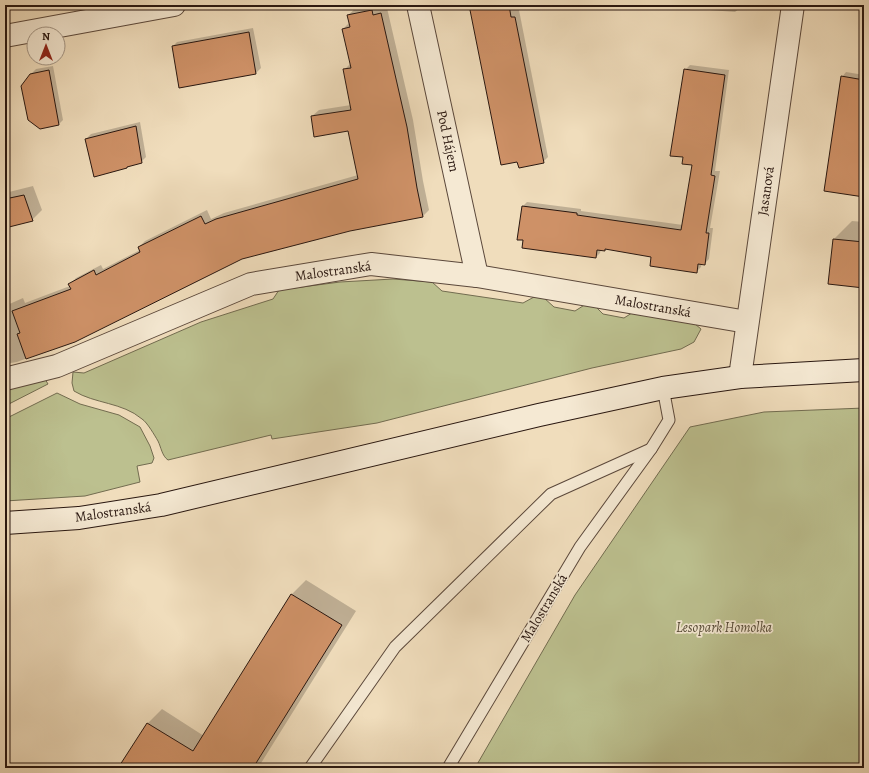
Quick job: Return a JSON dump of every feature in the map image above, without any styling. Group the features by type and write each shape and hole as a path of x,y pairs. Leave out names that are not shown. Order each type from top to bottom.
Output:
{"street":[{"path":"5,36 174,5"},
{"name":"Pod Hájem","path":"418,5 477,276"},
{"name":"Jasanová","path":"740,377 793,5"},
{"name":"Malostranská","path":"5,379 57,366 251,284 371,264 477,276 747,322"},
{"name":"Malostranská","path":"5,523 79,518 161,505 531,417 663,388 740,377 864,370"}],"lane":[{"name":"Malostranská","path":"448,768 580,547 651,449 669,420 663,388"},
{"path":"310,768 395,647 551,494 651,449"}],"green space":[{"path":"393,279 432,282 442,291 523,303 534,297 543,297 554,307 575,311 586,304 594,305 603,314 624,318 635,311 695,324 701,329 694,342 681,349 592,368 377,423 272,439 271,435 168,460 163,454 158,441 146,423 134,413 74,391 72,383 73,372 84,373 201,322 273,299 279,290 340,282"},
{"path":"45,379 48,384 5,406 5,389"},
{"path":"57,393 80,404 119,415 140,427 150,446 154,458 152,463 137,466 140,482 85,496 5,501 5,419"},
{"name":"Lesopark Homolka","path":"864,408 864,768 475,768 575,595 690,427 764,412"}],"building":[{"path":"469,5 509,5 511,17 515,17 544,163 519,168 517,162 501,165"},
{"path":"372,10 373,15 381,13 407,127 423,217 350,231 242,259 75,342 26,359 17,334 20,333 12,311 71,289 68,284 94,270 96,275 140,252 138,247 201,216 205,224 216,219 358,179 348,131 314,137 311,116 351,110 343,69 351,68 342,29 350,27 347,15"},
{"path":"249,32 256,74 179,88 172,46"},
{"path":"684,69 725,75 711,175 715,176 706,233 709,233 705,265 698,264 697,273 650,266 651,257 605,249 605,251 597,250 596,258 522,248 523,240 517,240 522,206 577,213 577,215 681,230 692,165 682,164 683,157 670,156"},
{"path":"49,70 59,125 40,129 28,120 21,86 30,74"},
{"path":"841,76 864,80 864,197 824,191"},
{"path":"136,126 142,163 94,177 85,139"},
{"path":"24,195 33,221 5,228 5,199"},
{"path":"833,239 864,242 864,288 828,284"},
{"path":"291,594 342,625 253,768 118,768 147,723 193,751"}]}
